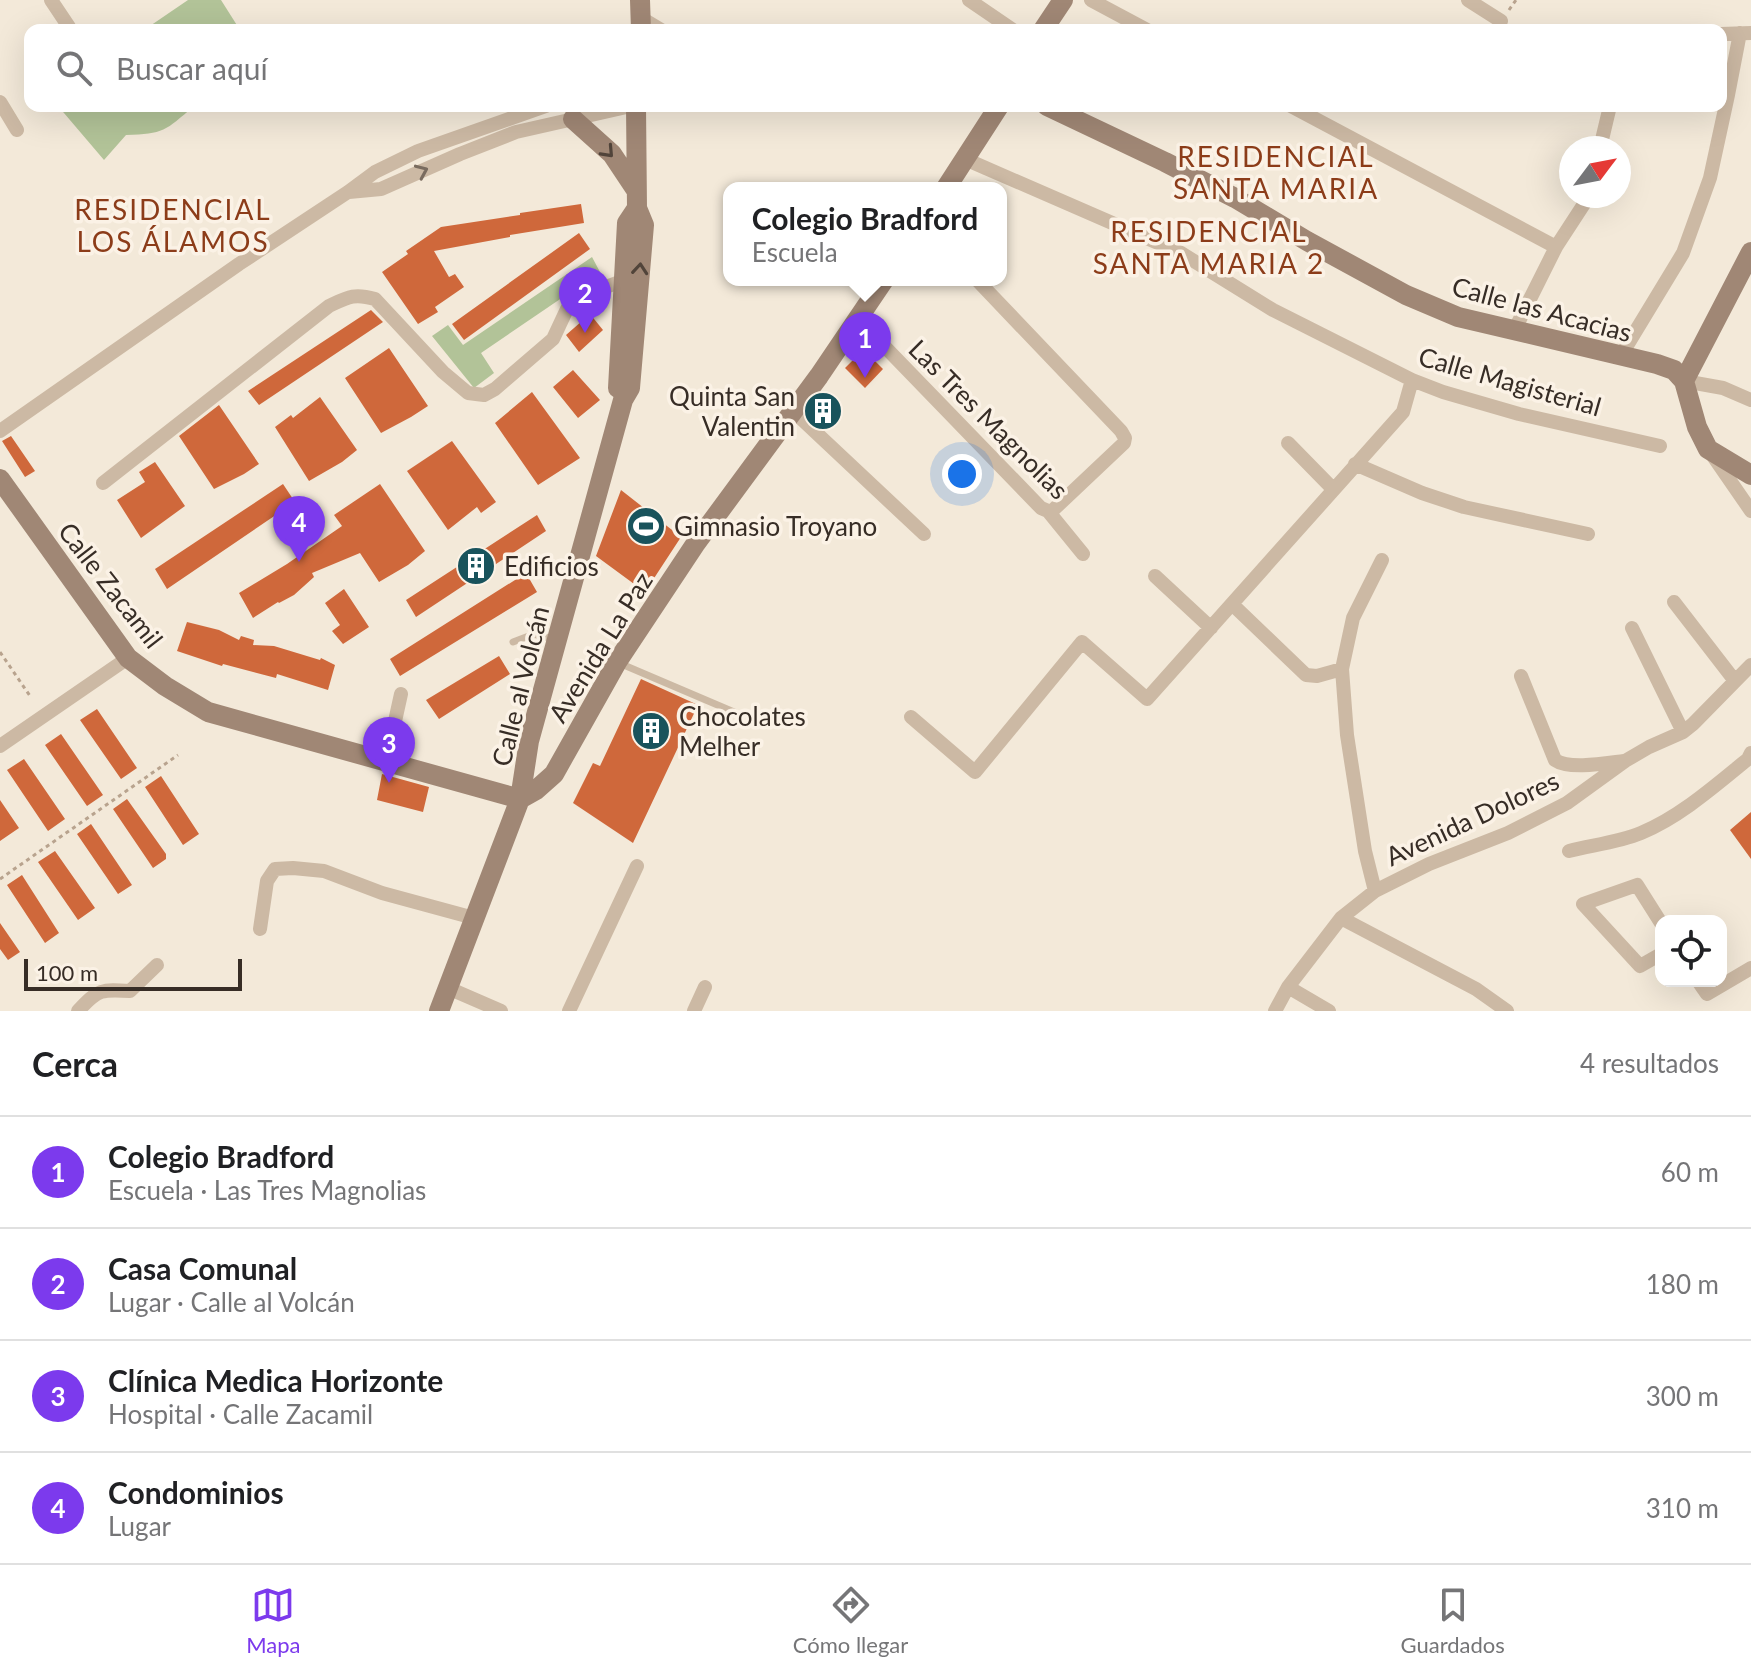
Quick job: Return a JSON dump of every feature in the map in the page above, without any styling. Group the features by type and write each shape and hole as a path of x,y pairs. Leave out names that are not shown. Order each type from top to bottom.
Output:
{"street":[{"path":"51,0 67,24"},
{"path":"969,0 1004,24"},
{"path":"1047,24 1063,0"},
{"path":"1091,0 1136,24"},
{"path":"1468,0 1496,24"},
{"path":"1727,100 1745,33"},
{"path":"0,102 17,130"},
{"path":"0,431 375,172 418,151 529,112"},
{"name":"Calle al Volcán","path":"439,1011 520,799 529,741 623,400 630,388 644,225 637,199 634,112"},
{"path":"950,182 995,112"},
{"name":"Calle las Acacias","path":"1060,112 1235,198 1406,295 1458,317 1657,364 1674,370 1684,381"},
{"path":"1302,112 1556,247"},
{"path":"1603,136 1609,112"},
{"path":"1620,357 1683,253 1710,178 1724,112"},
{"path":"348,192 381,189 460,154 571,113 612,154 637,199"},
{"name":"Calle Magisterial","path":"965,159 1181,253 1273,310 1412,380 1519,414 1660,446"},
{"name":"Calle al Volcán","path":"623,400 617,386 622,281 627,223 637,199"},
{"path":"1514,331 1556,247 1581,208"},
{"path":"1751,252 1684,381 1697,427 1708,449 1751,511"},
{"path":"103,483 329,306 348,297 360,294 375,299 443,372 468,393 484,395 553,339 567,309 595,291 622,281"},
{"name":"Avenida La Paz","path":"520,799 554,774 617,662 696,543 880,286"},
{"path":"983,286 1125,438 1114,453 1053,510 1048,511"},
{"name":"Las Tres Magnolias","path":"858,319 1041,508 1048,511 1083,554"},
{"path":"911,717 975,772 1082,642 1147,699 1403,412 1412,380"},
{"path":"1684,381 1723,388 1751,400"},
{"path":"793,411 924,534"},
{"path":"1288,443 1333,489"},
{"path":"1708,449 1751,475"},
{"path":"1355,464 1464,507 1588,534"},
{"name":"Calle Zacamil","path":"0,479 128,658 165,686 208,712 520,799"},
{"path":"1375,891 1365,851 1347,735 1342,669 1353,618 1382,560"},
{"path":"1155,576 1211,628"},
{"path":"1674,602 1735,681"},
{"path":"1233,605 1306,675 1317,676 1342,669"},
{"path":"1632,628 1683,732"},
{"path":"0,746 128,658"},
{"name":"Avenida Dolores","path":"1275,1011 1288,987 1341,918 1375,891 1429,864 1508,833 1567,803 1625,761 1683,732 1751,665"},
{"path":"1521,676 1555,760 1561,764 1625,761"},
{"path":"386,762 401,694"},
{"path":"1569,851 1640,833 1660,823 1704,795 1748,759 1751,753"},
{"path":"569,1011 637,866"},
{"path":"260,929 267,881 275,869 293,868 324,871 382,893 474,918"},
{"path":"1655,957 1640,966 1583,904 1637,885 1656,915"},
{"path":"1341,918 1476,989 1507,1011"},
{"path":"78,1011 105,989 130,991 157,965"},
{"path":"1727,982 1751,968"},
{"path":"694,1011 705,987"},
{"path":"1288,987 1329,1011"},
{"path":"1702,987 1707,994 1719,987"},
{"path":"448,988 501,1011"}],"lane":[{"path":"513,642 534,634 557,639"},
{"path":"617,662 734,712"}],"path":[{"path":"0,652 30,696"},
{"path":"0,879 178,755"}],"green space":[{"path":"188,0 221,0 236,24 153,24"},
{"path":"63,112 187,112 163,130 126,135 104,160"},
{"path":"592,257 600,272 481,353 494,373 474,388 432,336 448,325 463,345"}],"building":[{"path":"581,204 584,223 434,251 449,277 455,274 464,287 435,307 438,312 418,324 382,272 441,227"},
{"path":"579,233 590,249 464,340 452,324"},
{"path":"371,310 383,322 259,405 248,391"},
{"path":"590,314 603,330 579,352 566,335"},
{"path":"389,348 428,406 381,433 345,378"},
{"path":"859,354 866,360 870,356 883,369 865,388 845,368"},
{"path":"573,370 600,400 578,418 553,387"},
{"path":"532,392 580,458 538,485 495,423"},
{"path":"320,397 357,450 309,481 275,427 291,415 293,418"},
{"name":"Quinta San Valentin","path":"819,398 838,415 828,426 811,409"},
{"path":"219,405 259,464 214,489 179,436"},
{"path":"11,436 35,471 25,477 2,441"},
{"path":"452,441 496,502 481,513 477,507 448,530 407,471"},
{"path":"155,462 185,506 141,538 117,500 145,482 139,472"},
{"path":"283,484 295,502 167,589 155,569"},
{"path":"380,484 425,551 379,582 360,553 312,573 314,577 294,595 253,618 239,593 342,526 334,515"},
{"path":"621,490 681,537 645,592 596,556"},
{"name":"Edificios","path":"537,515 546,531 416,617 406,600"},
{"path":"526,573 537,592 400,676 390,659"},
{"path":"344,589 369,627 343,644 332,631 340,625 325,603"},
{"path":"187,622 219,630 239,640 241,636 254,640 253,645 274,646 321,658 335,665 328,690 277,674 276,678 222,666 177,651"},
{"path":"499,656 510,674 439,719 426,700"},
{"path":"641,679 698,705 633,843 573,803 593,763 600,766"},
{"path":"97,709 137,768 121,779 80,720"},
{"path":"61,734 103,795 87,806 45,745"},
{"path":"24,759 65,819 48,831 7,770"},
{"path":"382,774 429,787 423,812 377,800"},
{"path":"161,776 199,834 183,845 145,787"},
{"path":"127,799 166,854 166,859 153,868 113,809"},
{"path":"0,800 19,828 0,841"},
{"path":"1751,812 1751,859 1730,830"},
{"path":"91,824 132,885 118,894 77,834"},
{"path":"55,851 95,908 78,920 38,862"},
{"path":"22,875 59,933 45,943 7,885"},
{"path":"0,923 20,952 8,960 0,949"}],"place":[{"name":"Casa Comunal","path":"585,333"},
{"name":"Colegio Bradford","path":"865,378"},
{"name":"Quinta San Valentin","path":"823,411"},
{"name":"Gimnasio Troyano","path":"646,526"},
{"name":"Condominios","path":"299,562"},
{"name":"Edificios","path":"476,566"},
{"name":"Chocolates Melher","path":"651,731"},
{"name":"Clínica Medica Horizonte","path":"389,783"}],"district":[{"name":"RESIDENCIAL SANTA MARIA","path":"1276,172"},
{"name":"RESIDENCIAL LOS ÁLAMOS","path":"173,225"},
{"name":"RESIDENCIAL SANTA MARIA 2","path":"1209,247"}]}
